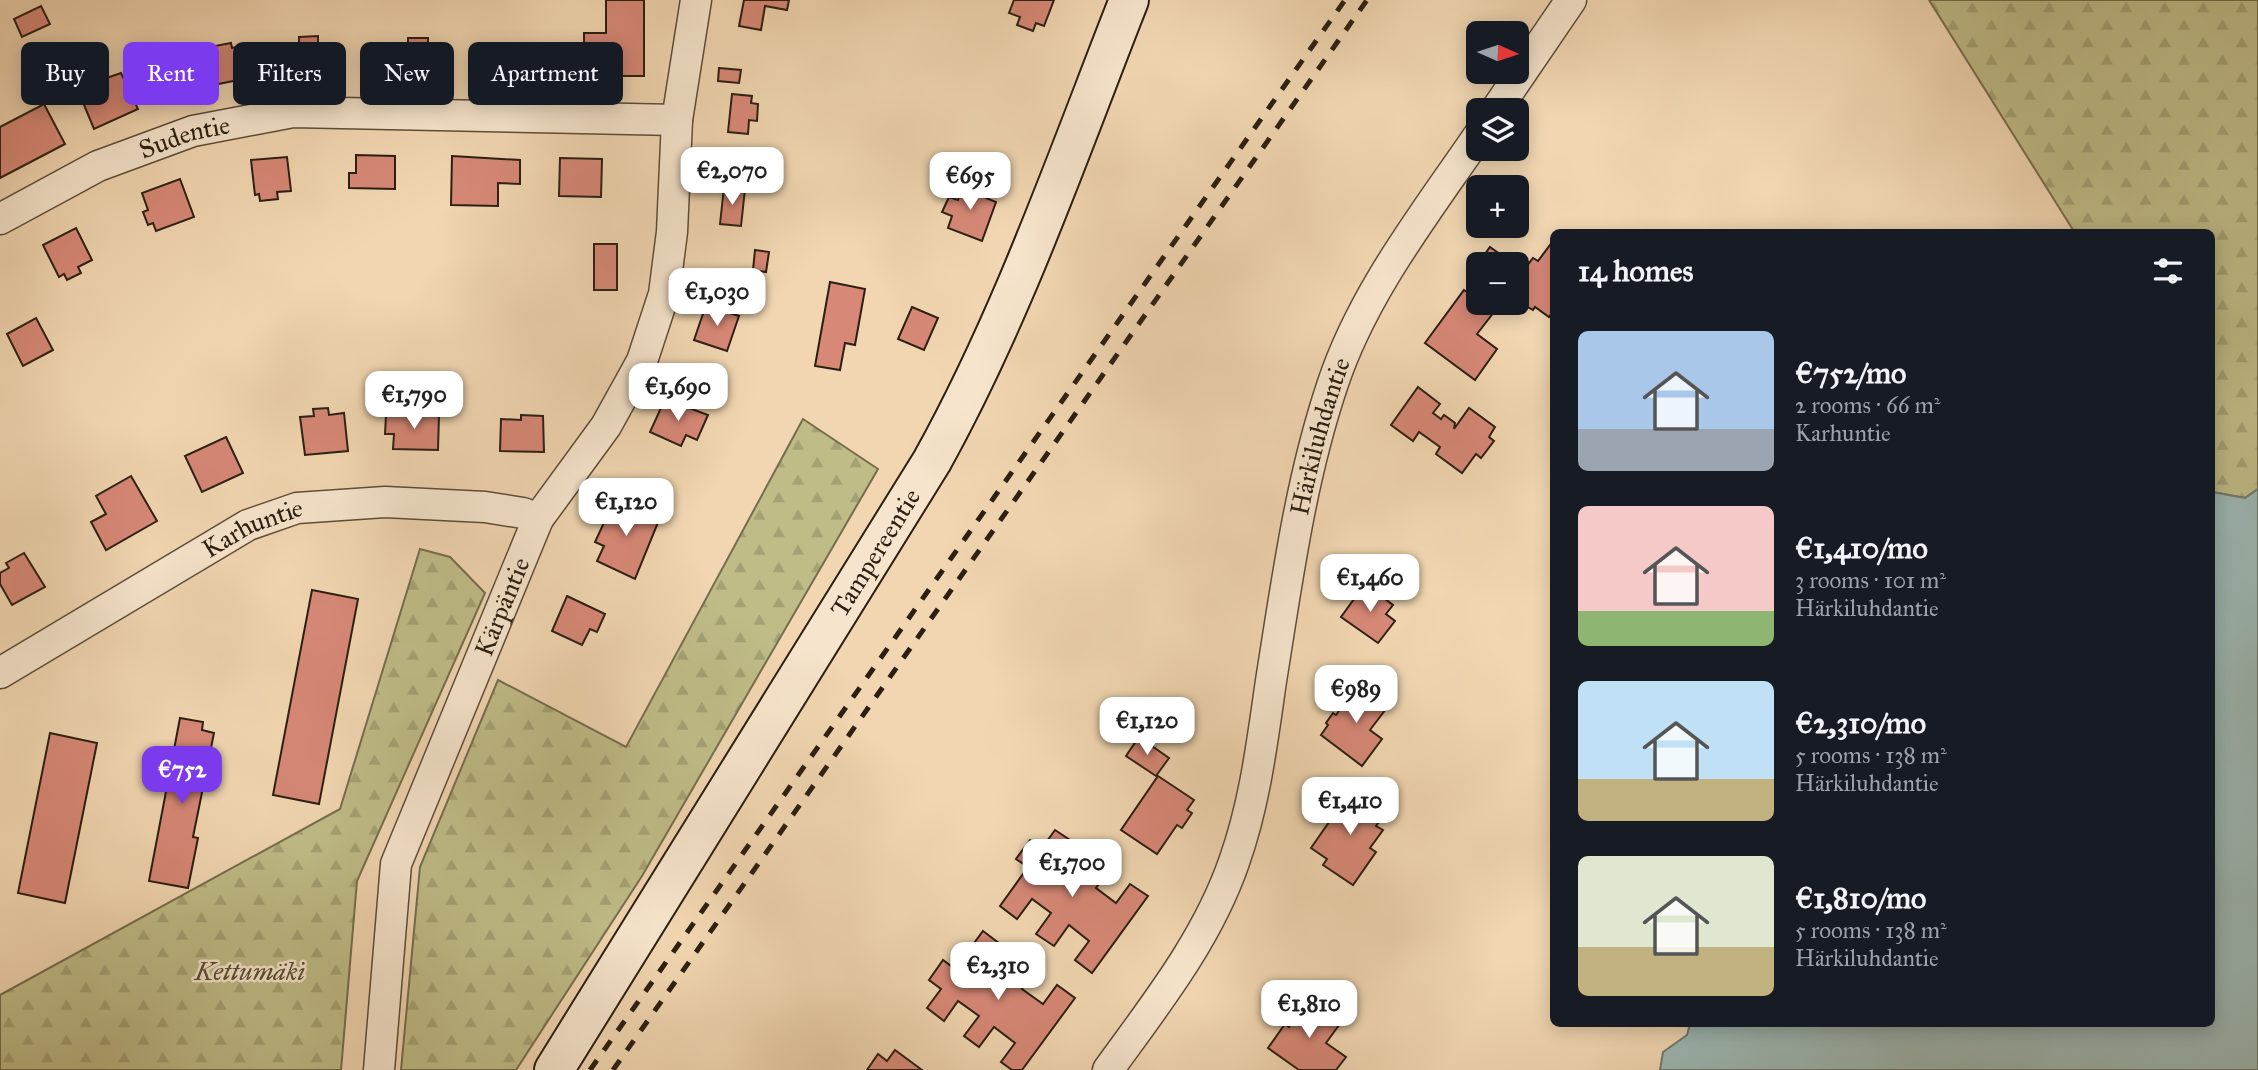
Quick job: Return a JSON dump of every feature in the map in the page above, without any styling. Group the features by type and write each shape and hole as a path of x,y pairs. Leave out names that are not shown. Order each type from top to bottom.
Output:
{"main road":[{"name":"Tampereentie","path":"554,1070 932,461 971,390 999,329 1129,0"}],"street":[{"name":"Kärpäntie","path":"379,1070 396,864 538,519 606,426 642,361 664,294 672,232 677,120 696,0"},
{"path":"1504,98 1571,0"},
{"name":"Sudentie","path":"0,219 98,166 193,131 293,112 677,120"},
{"name":"Härkiluhdantie","path":"1108,1070 1185,961 1216,906 1233,865 1257,778 1304,478 1333,382 1373,295 1466,155"},
{"name":"Karhuntie","path":"0,673 248,525 297,508 397,502 485,507 523,513 538,519"}],"green space":[{"path":"1929,0 2258,0 2258,489 2245,498 2215,493 2215,229 2072,229"},
{"path":"803,419 878,469 642,876 516,1070 401,1070 420,867 498,680 626,747"},
{"name":"Kettumäki","path":"420,549 450,557 485,593 357,881 341,1070 0,1070 0,995 340,809"}],"water":[{"path":"2258,489 2258,1070 1660,1070 1663,1052 1687,1035 1689,1027 2215,1027 2215,493 2245,498"}],"building":[{"path":"606,0 644,0 644,76 623,76 623,42 584,42 584,33 606,33"},
{"path":"744,0 789,0 787,10 765,6 761,30 739,26"},
{"path":"1014,0 1054,0 1044,26 1036,23 1033,31 1017,25 1020,17 1009,13"},
{"path":"41,6 50,24 22,37 14,19"},
{"path":"318,36 318,42 299,42 299,37"},
{"path":"408,38 428,38 428,42 408,42"},
{"path":"231,43 233,48 233,81 219,84 219,45"},
{"path":"719,68 741,70 739,83 718,81"},
{"path":"121,73 123,105 136,105 138,109 94,129 84,105 109,105 109,77"},
{"path":"732,94 752,96 751,103 758,104 757,121 749,120 748,134 728,132"},
{"path":"45,105 65,144 0,178 0,127"},
{"path":"356,155 395,156 395,189 349,188 349,173 356,173"},
{"path":"452,156 520,160 520,184 498,183 498,206 451,205"},
{"path":"287,157 291,191 277,192 278,199 260,201 259,194 255,195 251,160"},
{"path":"560,158 602,159 601,197 559,196"},
{"path":"180,179 194,217 156,231 153,223 148,225 143,212 148,210 142,193"},
{"path":"972,185 989,191 986,198 996,202 982,241 948,228 952,216 942,212 949,197 958,200 962,189 970,192"},
{"path":"724,187 745,189 741,226 720,224"},
{"path":"76,228 92,260 78,267 81,273 67,280 64,274 59,277 43,245"},
{"path":"594,244 617,244 617,290 594,290"},
{"path":"1550,245 1549,317 1535,307 1533,310 1529,308 1529,263 1533,258 1538,261"},
{"path":"755,250 769,252 766,272 753,270"},
{"path":"830,282 865,289 855,345 845,343 840,370 815,366"},
{"path":"1464,290 1466,315 1492,315 1477,334 1497,349 1475,380 1425,343"},
{"path":"706,305 739,316 727,351 694,340"},
{"path":"912,307 938,318 924,350 898,339"},
{"path":"36,318 53,350 23,366 7,334"},
{"path":"1418,387 1440,404 1433,413 1441,419 1444,415 1455,423 1454,429 1469,408 1495,427 1489,437 1494,441 1481,458 1476,454 1462,473 1436,454 1440,447 1419,432 1413,441 1391,425"},
{"path":"665,399 708,415 697,440 686,435 681,446 650,432"},
{"path":"328,408 329,415 344,413 348,451 305,455 300,417 314,416 313,409"},
{"path":"386,415 439,415 438,450 393,449 394,434 385,434"},
{"path":"521,415 543,416 544,452 500,451 501,419 521,420"},
{"path":"226,437 243,473 202,492 185,456"},
{"path":"131,476 157,521 106,550 91,522 106,514 96,496"},
{"path":"615,499 659,520 635,579 597,561 604,546 595,542"},
{"path":"24,553 45,587 12,605 0,584 0,573 9,568 6,563"},
{"path":"1365,584 1393,605 1386,614 1395,621 1378,643 1341,617"},
{"path":"312,590 358,599 319,804 273,795"},
{"path":"567,596 605,614 597,632 590,629 582,645 552,631"},
{"path":"1359,683 1389,705 1370,730 1382,739 1362,766 1321,735 1333,713 1336,715"},
{"path":"180,718 203,722 202,730 214,733 193,837 198,838 188,888 149,881"},
{"path":"50,733 97,743 65,903 18,893"},
{"path":"1139,737 1169,758 1156,776 1126,756"},
{"path":"1158,776 1194,800 1187,810 1192,813 1182,828 1177,825 1157,854 1121,830"},
{"path":"1352,789 1386,813 1376,826 1383,830 1370,848 1376,852 1353,885 1323,865 1327,859 1311,848"},
{"path":"1055,830 1073,842 1059,861 1079,875 1092,856 1110,869 1096,888 1116,903 1130,884 1148,896 1092,973 1075,960 1089,941 1069,925 1054,946 1036,934 1051,913 1032,899 1017,919 1000,906 1028,867 1016,859 1030,840 1042,848"},
{"path":"983,931 1000,944 986,963 1007,978 1021,958 1036,969 1022,989 1043,1004 1057,985 1075,998 1022,1070 1012,1070 1001,1062 1015,1043 994,1027 979,1047 964,1036 979,1016 958,1001 944,1021 927,1008 941,989 929,980 943,960 955,969"},
{"path":"1310,998 1342,1021 1326,1043 1346,1057 1336,1070 1299,1070 1268,1048 1285,1024 1289,1027"},
{"path":"895,1050 922,1070 867,1070 878,1054 887,1061"}],"railway":[{"path":"590,1070 1345,0"},
{"path":"613,1070 1367,0"}]}
